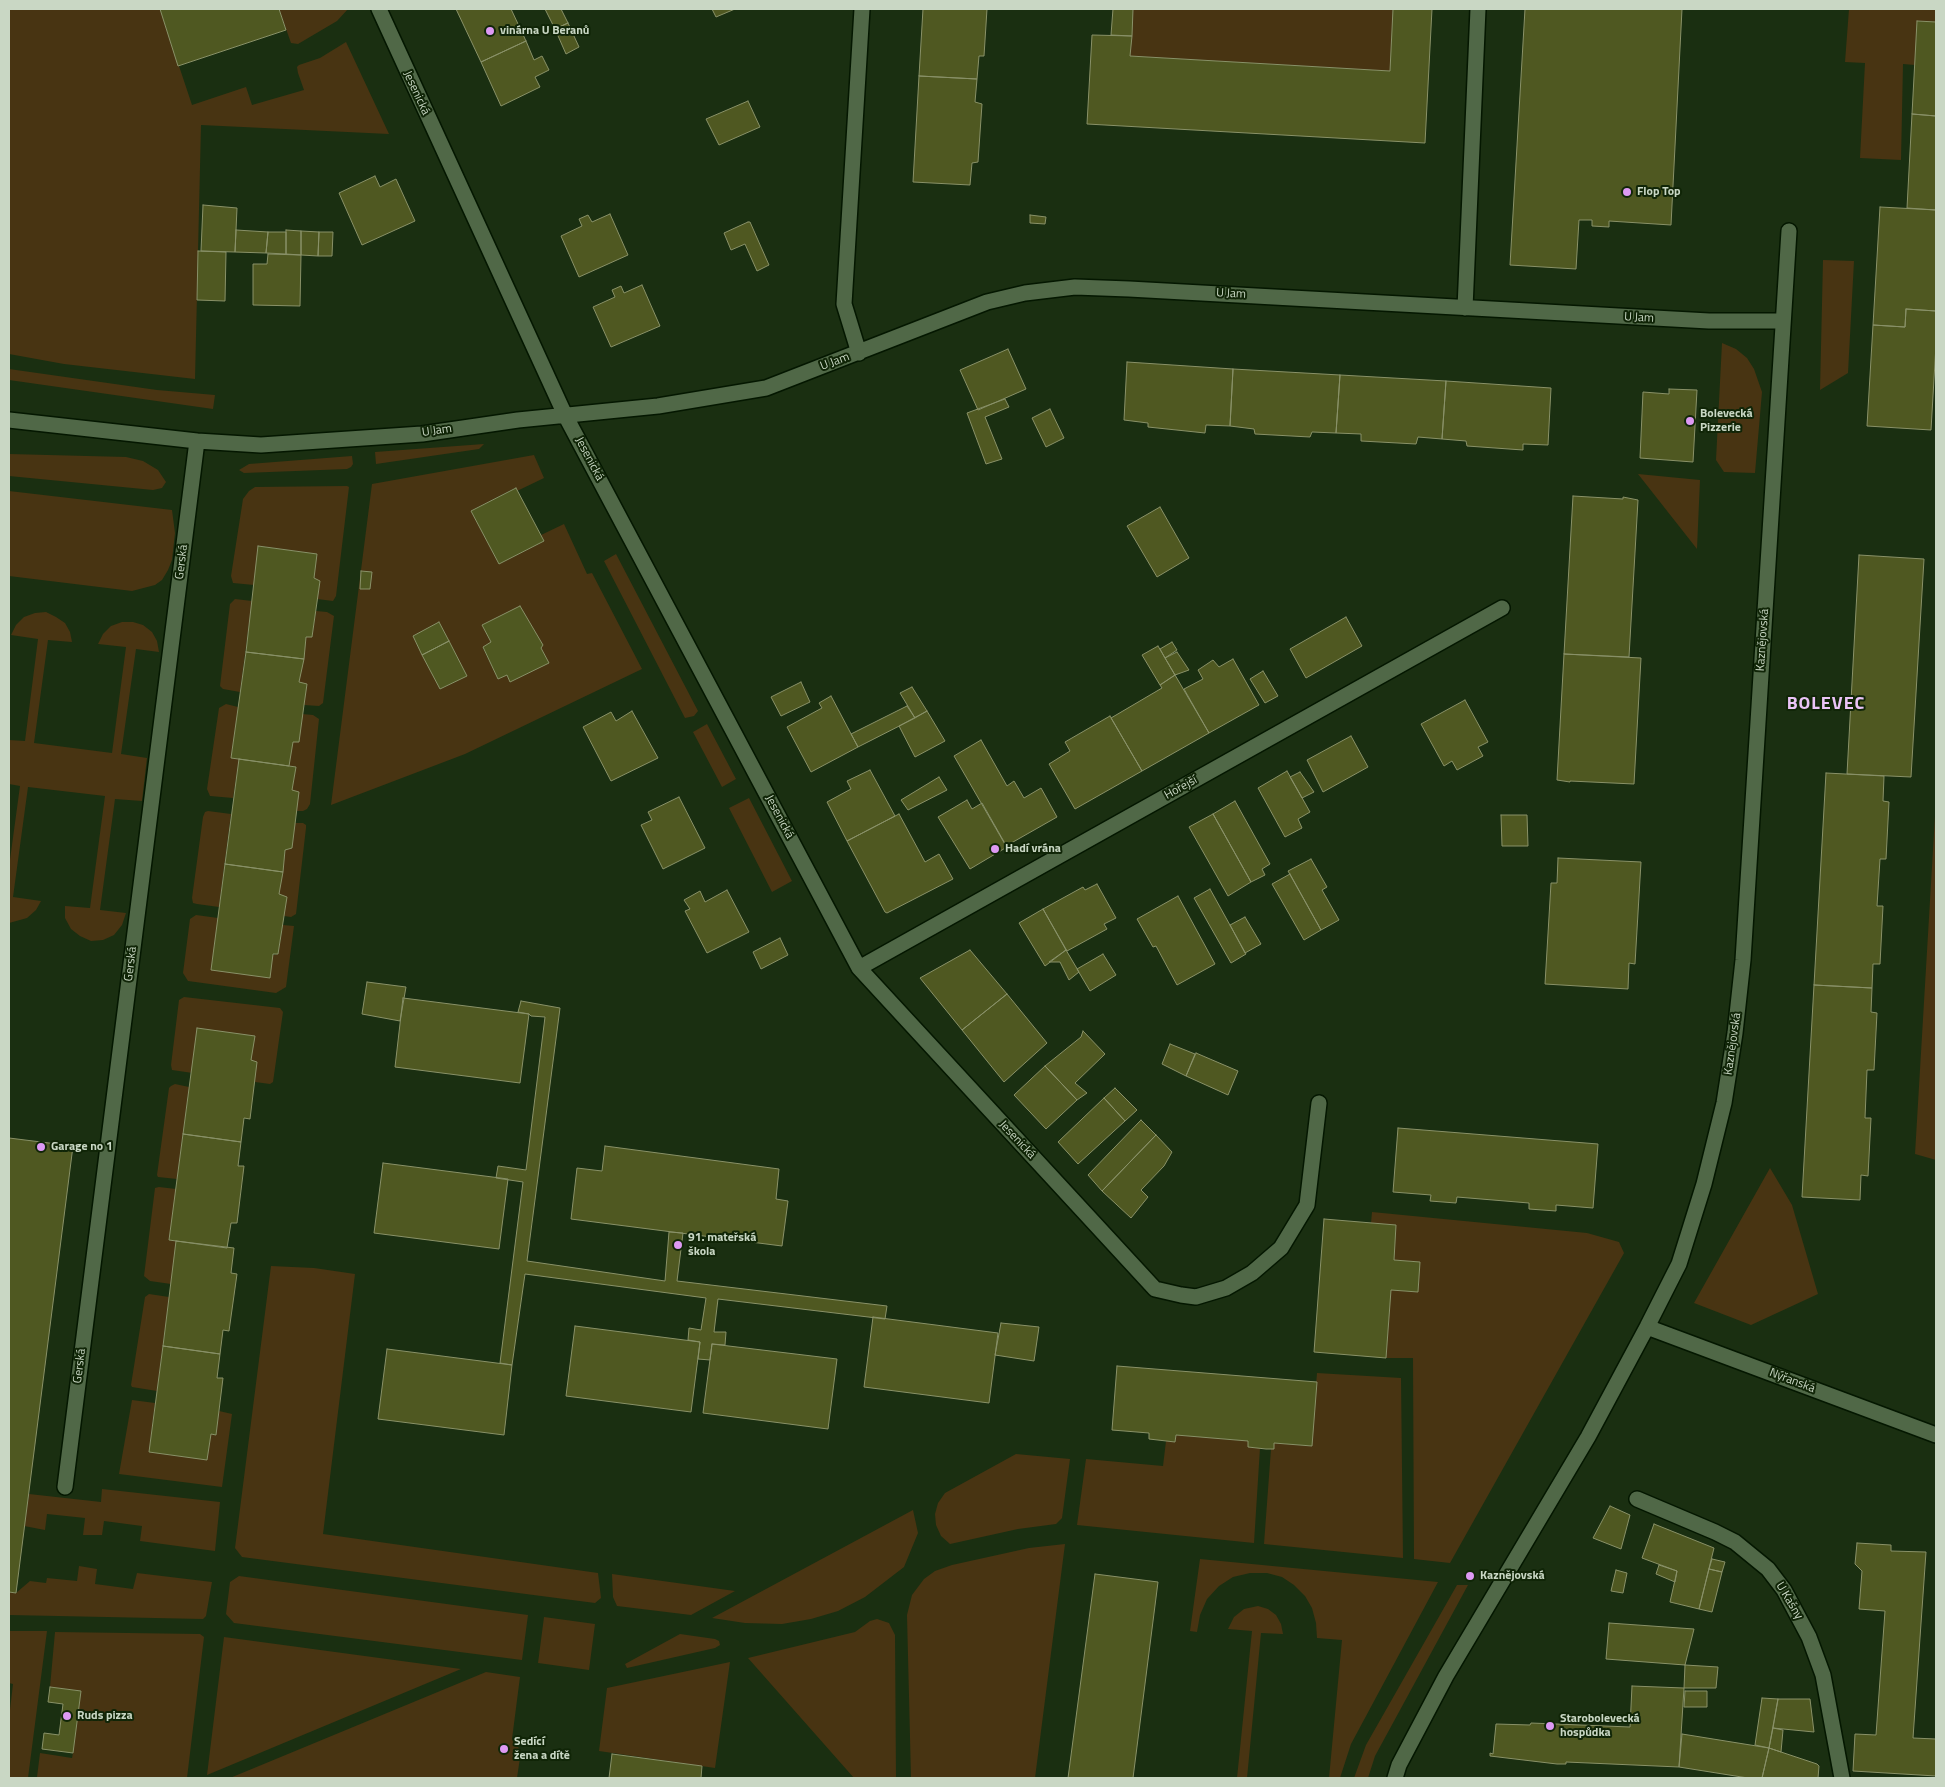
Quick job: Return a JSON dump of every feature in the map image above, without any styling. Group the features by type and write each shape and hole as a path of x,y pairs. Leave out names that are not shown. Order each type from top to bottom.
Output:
{"street":[{"name":"Jesenická","path":"379,9 565,415 859,968 1155,1289 1196,1297 1226,1288 1252,1273 1281,1248 1307,1205 1319,1103"},
{"name":"U Jam","path":"858,353 844,304 862,9"},
{"path":"1464,308 1478,9"},
{"name":"Kaznějovská","path":"1395,1778 1399,1765 1446,1676 1588,1437 1647,1327 1679,1264 1704,1184 1724,1103 1735,1033 1744,930 1788,231"},
{"name":"U Jam","path":"9,420 198,441 260,445 394,436 565,415 658,406 766,388 987,302 1025,293 1075,287 1129,288 1708,321 1783,321"},
{"name":"Gerská","path":"65,1487 198,441"},
{"name":"Hořejší","path":"859,968 1502,608"},
{"name":"Nýřanská","path":"1647,1327 1936,1436"},
{"name":"U Kašny","path":"1637,1499 1735,1542 1768,1569 1784,1590 1809,1637 1823,1675 1842,1778"}],"shaded area":[{"path":"9,9 160,9 192,105 246,87 252,105 304,90 297,67 320,58 346,42 389,134 201,125 195,379 64,364 9,354"},
{"path":"279,9 348,9 337,21 298,44 291,43"},
{"path":"1133,9 1393,9 1390,71 1130,56"},
{"path":"1849,9 1936,9 1936,22 1918,21 1915,65 1903,64 1901,160 1860,158 1865,63 1845,62"},
{"path":"1823,260 1854,261 1848,373 1820,390"},
{"path":"1722,343 1736,349 1747,358 1754,369 1762,392 1755,473 1724,472 1716,460"},
{"path":"9,369 157,390 215,395 213,409 9,380"},
{"path":"484,444 479,449 376,464 375,452"},
{"path":"9,454 126,457 143,461 158,470 166,482 162,488 153,490 9,476"},
{"path":"534,455 544,478 517,491 515,488 471,511 499,564 544,541 541,535 564,524 587,574 592,573 642,669 465,754 331,805 372,484","holes":["520,607 542,645 541,648 548,663 510,682 507,675 498,679 483,648 491,642 482,625","439,622 467,676 440,689 413,636"]},
{"path":"352,456 353,464 347,469 244,473 239,470 249,464"},
{"path":"1638,474 1700,480 1697,549"},
{"path":"255,487 349,487 336,596 333,601 317,599 320,581 314,578 317,554 259,546 254,585 233,583 231,576 243,499 249,491"},
{"path":"9,491 172,510 175,533 172,560 168,570 162,580 155,585 132,591 9,576"},
{"path":"616,554 698,711 694,716 685,718 604,561"},
{"path":"235,599 252,601 240,692 223,689 220,686 230,604"},
{"path":"316,611 327,612 334,616 323,703 319,706 304,705 299,682 306,637 312,637"},
{"path":"46,612 65,623 70,632 72,642 48,640 34,743 112,753 126,647 98,644 103,634 111,626 122,622 133,622 143,625 152,632 157,641 159,652 136,649 121,754 147,758 142,801 115,799 100,910 126,913 122,925 114,935 103,940 91,941 71,929 65,918 65,906 90,908 105,796 28,787 13,897 41,901 36,910 27,918 9,923 9,867 20,786 9,784 9,740 25,741 38,639 11,635 16,625 24,617"},
{"path":"226,704 238,707 231,758 239,759 233,798 210,796 207,789 219,708"},
{"path":"302,714 313,715 319,719 310,804 303,811 296,811 292,790 296,767 289,766 293,742 299,741"},
{"path":"707,724 736,779 722,787 693,732"},
{"path":"749,798 792,881 772,892 729,808"},
{"path":"1936,799 1936,1160 1915,1154"},
{"path":"205,812 231,814 219,907 193,903 192,898 203,817"},
{"path":"295,823 303,823 306,825 306,828 296,914 291,917 284,916 279,894 285,850 292,848"},
{"path":"196,915 218,918 211,970 278,954 283,925 294,926 286,987 276,993 188,981 183,973 190,919"},
{"path":"184,997 280,1008 283,1012 273,1082 270,1084 172,1070 179,1000"},
{"path":"175,1084 189,1087 177,1179 158,1177 157,1175 169,1088"},
{"path":"1770,1168 1792,1205 1818,1294 1751,1325 1694,1303"},
{"path":"155,1188 176,1189 169,1240 176,1241 171,1284 150,1281 144,1276"},
{"path":"1372,1212 1587,1233 1619,1242 1624,1253 1450,1563 1414,1559 1413,1358 1386,1358 1391,1290 1418,1292 1420,1262 1394,1260 1396,1225 1371,1223"},
{"path":"271,1266 314,1268 355,1274 323,1534 598,1573 601,1598 595,1603 242,1557 235,1548"},
{"path":"149,1294 169,1297 157,1391 132,1387 131,1385 145,1297"},
{"path":"1317,1373 1401,1378 1403,1558 1264,1544 1271,1449 1274,1449 1274,1443 1311,1446"},
{"path":"132,1400 155,1403 149,1452 207,1459 211,1434 216,1435 219,1411 232,1414 222,1487 119,1474"},
{"path":"1176,1435 1248,1441 1248,1447 1260,1448 1254,1543 1077,1525 1086,1459 1163,1466 1166,1441 1175,1441"},
{"path":"1016,1454 1070,1459 1062,1518 1056,1524 1018,1529 950,1544 941,1536 936,1525 935,1514 938,1503 945,1493"},
{"path":"102,1489 220,1502 215,1551 140,1541 142,1526 104,1521 102,1535 83,1535 85,1518 47,1514 45,1530 24,1526 29,1494 101,1502"},
{"path":"913,1510 918,1533 904,1567 865,1597 838,1611 811,1619 782,1624 745,1623 712,1618"},
{"path":"1065,1544 1035,1778 911,1778 907,1615 912,1595 924,1579 935,1571 952,1565 1029,1548"},
{"path":"1200,1559 1438,1582 1351,1744 1340,1778 1329,1778 1342,1640 1317,1638 1312,1608 1305,1596 1282,1577 1267,1573 1250,1573 1233,1577 1219,1586 1207,1599 1200,1615 1197,1632 1190,1631"},
{"path":"79,1566 97,1569 95,1584 133,1589 137,1573 212,1582 206,1616 203,1619 9,1615 9,1592 16,1593 30,1581 46,1583 47,1578 77,1581"},
{"path":"612,1574 735,1591 691,1615 617,1606 613,1597"},
{"path":"239,1576 528,1615 522,1660 234,1623 226,1614 230,1582"},
{"path":"1457,1585 1468,1585 1375,1756 1368,1778 1354,1778 1366,1745"},
{"path":"1258,1606 1268,1609 1276,1615 1281,1624 1283,1634 1261,1633 1247,1778 1237,1778 1252,1631 1228,1629 1234,1617 1244,1609"},
{"path":"544,1617 595,1624 589,1670 538,1663"},
{"path":"877,1619 889,1623 895,1635 896,1778 854,1778 748,1658 855,1632 870,1621"},
{"path":"9,1631 47,1631 28,1778 9,1778 9,1718 13,1684 9,1683"},
{"path":"55,1632 200,1634 204,1637 187,1778 37,1777 40,1753 72,1758 81,1691 50,1687"},
{"path":"680,1634 715,1639 719,1641 720,1645 715,1648 627,1668 625,1664"},
{"path":"224,1637 461,1669 207,1775"},
{"path":"730,1662 715,1768 599,1751 607,1688"},
{"path":"486,1672 520,1677 512,1739 521,1751 517,1778 230,1778"}],"building":[{"path":"160,9 279,9 286,30 178,66"},
{"path":"456,9 511,9 526,41 481,62"},
{"path":"545,9 561,9 568,23 555,29"},
{"path":"712,9 735,9 716,17"},
{"path":"923,9 987,9 984,56 979,56 977,79 919,76"},
{"path":"1113,9 1133,9 1132,36 1111,35"},
{"path":"1393,9 1432,9 1425,143 1087,124 1092,35 1132,36 1130,56 1390,71"},
{"path":"1525,9 1682,9 1671,225 1609,221 1609,227 1592,226 1592,220 1579,220 1576,269 1510,265"},
{"path":"1917,21 1936,22 1936,116 1912,114"},
{"path":"568,23 579,47 566,54 555,29"},
{"path":"526,41 534,60 542,56 549,70 535,77 540,87 501,106 481,62"},
{"path":"919,76 977,79 975,102 982,104 978,162 972,163 970,185 913,182"},
{"path":"748,101 760,127 719,145 706,119"},
{"path":"1912,114 1936,116 1936,210 1907,208"},
{"path":"375,176 380,187 396,179 415,221 362,245 339,193"},
{"path":"203,205 237,208 235,252 201,251"},
{"path":"1880,207 1936,210 1936,311 1906,309 1905,327 1873,325"},
{"path":"610,214 628,255 579,277 561,236 582,226 579,219 588,215 592,222"},
{"path":"1030,215 1046,217 1045,224 1030,223"},
{"path":"750,222 769,265 757,271 745,244 731,250 724,233"},
{"path":"236,230 268,232 266,253 235,252"},
{"path":"286,230 301,231 301,255 286,254"},
{"path":"301,231 319,232 318,256 301,255"},
{"path":"268,232 286,232 286,254 266,253"},
{"path":"319,232 333,232 332,256 318,256"},
{"path":"198,251 226,252 225,301 197,300"},
{"path":"268,254 301,255 300,306 253,305 253,264 267,264"},
{"path":"642,285 660,326 611,347 593,307 615,297 612,290 621,286 624,293"},
{"path":"1906,309 1936,311 1931,430 1867,426 1873,325 1905,327"},
{"path":"1008,349 1026,389 978,410 960,370"},
{"path":"1127,362 1233,369 1230,426 1206,425 1205,433 1148,427 1148,423 1124,420"},
{"path":"1233,369 1340,375 1336,433 1312,432 1310,437 1255,434 1254,429 1230,426"},
{"path":"1340,375 1446,381 1442,439 1418,437 1416,444 1361,441 1361,434 1336,433"},
{"path":"1446,381 1551,388 1548,445 1523,444 1523,450 1467,446 1466,441 1442,439"},
{"path":"1669,389 1697,390 1693,462 1640,458 1643,392 1669,394"},
{"path":"1005,399 1009,407 985,417 1002,459 986,464 967,413"},
{"path":"1050,409 1064,438 1046,447 1032,418"},
{"path":"516,488 544,541 499,564 471,511"},
{"path":"1573,496 1623,499 1623,497 1638,500 1629,657 1564,654"},
{"path":"1160,507 1189,558 1157,577 1127,526"},
{"path":"258,546 317,554 314,578 320,581 312,637 306,637 304,659 246,652"},
{"path":"1859,555 1924,559 1911,777 1847,774"},
{"path":"361,571 372,572 370,589 360,589"},
{"path":"520,606 543,645 541,648 549,663 510,682 507,675 498,679 483,647 491,642 482,625"},
{"path":"1346,617 1362,646 1306,678 1290,649"},
{"path":"439,622 449,641 422,655 413,636"},
{"path":"449,641 467,676 440,689 422,655"},
{"path":"1172,642 1177,650 1165,658 1160,649"},
{"path":"1158,646 1175,675 1160,685 1142,655"},
{"path":"246,652 304,659 299,682 307,684 299,742 293,742 289,766 231,758"},
{"path":"1177,652 1189,670 1175,675 1165,658"},
{"path":"1564,654 1641,658 1634,784 1557,780"},
{"path":"1233,659 1259,705 1209,733 1184,689 1203,679 1198,670 1213,660 1219,667"},
{"path":"1263,671 1278,696 1265,703 1250,679"},
{"path":"1175,675 1209,733 1142,771 1111,718 1162,688 1160,685"},
{"path":"801,682 810,702 781,716 771,697"},
{"path":"912,687 927,711 915,718 900,693"},
{"path":"831,696 858,747 811,772 787,727 822,708 819,703"},
{"path":"1465,700 1488,742 1478,747 1483,756 1457,770 1452,761 1444,766 1421,724"},
{"path":"907,706 915,718 858,747 851,734"},
{"path":"632,711 658,758 611,781 583,727 611,712 616,721"},
{"path":"927,711 945,741 915,757 899,726"},
{"path":"1110,716 1142,771 1075,809 1049,764 1070,751 1065,742"},
{"path":"1351,736 1368,767 1323,792 1307,760"},
{"path":"981,740 1007,786 1014,781 1024,798 1041,788 1057,817 1006,846 954,756"},
{"path":"239,759 296,767 292,790 299,792 292,848 285,850 283,872 225,864"},
{"path":"870,770 895,816 847,841 827,802 851,789 847,781"},
{"path":"1287,771 1310,812 1298,819 1302,828 1285,837 1258,788"},
{"path":"1300,772 1314,792 1302,798 1290,777"},
{"path":"1826,773 1884,776 1883,801 1889,802 1886,859 1880,859 1877,906 1883,906 1880,964 1873,964 1872,988 1814,985"},
{"path":"939,777 947,790 908,810 901,800"},
{"path":"679,797 705,848 663,869 641,825 652,820 648,812"},
{"path":"967,800 972,809 982,803 1007,847 970,869 938,817"},
{"path":"1235,801 1270,864 1262,869 1265,875 1251,882 1213,814"},
{"path":"899,814 925,862 939,854 953,879 887,913 847,841"},
{"path":"1213,814 1251,882 1228,896 1189,827"},
{"path":"1501,815 1527,815 1528,846 1502,846"},
{"path":"1558,858 1641,862 1635,964 1629,963 1628,989 1545,984 1551,883 1557,883"},
{"path":"1311,859 1327,887 1322,890 1339,920 1321,930 1288,871"},
{"path":"225,864 283,872 279,894 287,897 278,954 273,954 270,978 211,970"},
{"path":"1290,874 1321,930 1304,940 1272,884"},
{"path":"1097,884 1116,918 1104,924 1107,929 1067,951 1043,909 1083,887 1085,890"},
{"path":"1210,889 1246,954 1231,963 1194,898"},
{"path":"727,890 749,932 707,953 685,911 690,909 684,900 700,891 705,902"},
{"path":"1178,896 1215,964 1177,985 1156,946 1153,947 1137,919"},
{"path":"1043,909 1066,950 1045,966 1019,923"},
{"path":"1245,917 1261,944 1245,953 1230,925"},
{"path":"780,938 788,955 761,969 753,952"},
{"path":"970,950 1007,994 962,1030 920,978"},
{"path":"1066,950 1079,972 1069,980 1060,962 1049,962"},
{"path":"1103,954 1116,975 1090,991 1077,969"},
{"path":"367,982 406,987 400,1021 362,1014"},
{"path":"1814,985 1872,988 1871,1012 1877,1013 1874,1070 1867,1070 1865,1118 1871,1118 1868,1176 1861,1175 1860,1200 1802,1197"},
{"path":"1007,994 1047,1043 1004,1082 962,1030"},
{"path":"403,998 529,1014 520,1083 395,1067"},
{"path":"521,1001 560,1008 527,1261 665,1281 669,1232 683,1233 677,1281 887,1306 885,1319 718,1299 714,1332 726,1332 725,1345 712,1344 710,1360 698,1359 700,1342 688,1340 689,1328 701,1330 706,1298 525,1274 512,1365 500,1363 523,1182 496,1178 498,1166 526,1170 545,1017 531,1016 518,1012"},
{"path":"197,1028 255,1036 251,1060 257,1062 250,1119 244,1118 241,1142 183,1134"},
{"path":"1083,1031 1105,1054 1075,1083 1087,1093 1077,1100 1045,1066 1081,1037"},
{"path":"1170,1044 1195,1054 1186,1076 1162,1064"},
{"path":"1196,1053 1238,1071 1228,1095 1186,1076"},
{"path":"1045,1066 1077,1100 1046,1129 1014,1095"},
{"path":"1115,1088 1137,1110 1125,1121 1104,1098"},
{"path":"1104,1098 1125,1121 1078,1164 1058,1142"},
{"path":"1141,1120 1156,1135 1102,1191 1088,1175"},
{"path":"1398,1128 1598,1144 1593,1208 1556,1205 1556,1211 1529,1209 1529,1203 1457,1197 1456,1203 1430,1201 1431,1195 1393,1192"},
{"path":"183,1134 241,1142 238,1166 244,1166 237,1223 231,1223 227,1248 169,1240"},
{"path":"1156,1135 1172,1152 1164,1166 1141,1190 1148,1197 1131,1218 1102,1191"},
{"path":"9,1138 73,1146 16,1593 9,1592"},
{"path":"605,1146 779,1169 776,1199 788,1201 782,1246 571,1219 577,1168 602,1171"},
{"path":"383,1163 508,1179 499,1249 374,1233"},
{"path":"1324,1219 1396,1225 1394,1260 1420,1262 1418,1292 1391,1290 1386,1358 1314,1352"},
{"path":"176,1241 234,1248 231,1273 237,1274 229,1331 223,1330 220,1354 163,1346"},
{"path":"873,1317 998,1333 989,1403 864,1387"},
{"path":"1001,1323 1039,1327 1034,1361 995,1355"},
{"path":"575,1326 700,1342 691,1412 566,1396"},
{"path":"712,1344 837,1359 828,1429 703,1413"},
{"path":"163,1346 220,1354 217,1378 223,1378 216,1435 211,1434 207,1460 149,1452"},
{"path":"387,1349 512,1365 504,1435 378,1419"},
{"path":"1117,1366 1317,1382 1312,1446 1274,1443 1274,1449 1266,1449 1248,1447 1248,1441 1176,1435 1175,1442 1149,1439 1149,1433 1112,1430"},
{"path":"1610,1506 1630,1515 1621,1549 1593,1538"},
{"path":"1654,1524 1714,1548 1699,1609 1670,1602 1677,1571 1642,1558"},
{"path":"1857,1543 1891,1545 1891,1551 1926,1552 1913,1738 1936,1739 1936,1776 1853,1771 1855,1734 1876,1735 1885,1611 1859,1609 1862,1571 1855,1564"},
{"path":"1712,1559 1725,1562 1722,1572 1709,1569"},
{"path":"1659,1565 1677,1571 1675,1582 1656,1574"},
{"path":"1709,1569 1722,1572 1712,1612 1699,1609"},
{"path":"1616,1570 1627,1573 1623,1593 1611,1591"},
{"path":"1095,1574 1158,1582 1133,1778 1068,1778"},
{"path":"1609,1623 1694,1629 1685,1665 1606,1659"},
{"path":"1685,1665 1718,1667 1716,1688 1684,1688"},
{"name":"Starobolevecká hospůdka","path":"1632,1686 1684,1688 1679,1767 1566,1762 1566,1764 1557,1764 1490,1756 1490,1753 1493,1754 1496,1724 1530,1725 1531,1723 1630,1727"},
{"path":"50,1687 81,1691 73,1753 42,1749 44,1733 59,1735 63,1704 48,1702"},
{"path":"1685,1691 1707,1691 1707,1707 1684,1707"},
{"path":"1762,1698 1778,1699 1769,1748 1755,1745"},
{"path":"1778,1699 1810,1699 1814,1732 1773,1728"},
{"path":"1773,1728 1783,1730 1781,1752 1769,1748"},
{"path":"1682,1734 1769,1748 1762,1778 1748,1778 1679,1767"},
{"path":"1769,1748 1817,1764 1819,1766 1818,1778 1762,1778"},
{"path":"612,1754 702,1766 701,1778 609,1778"}],"place":[{"name":"vinárna U Beranů","path":"490,31"},
{"name":"Flop Top","path":"1627,192"},
{"name":"Bolevecká Pizzerie","path":"1690,421"},
{"name":"Hadí vrána","path":"995,849"},
{"name":"Garage no 1","path":"41,1147"},
{"name":"91. mateřská škola","path":"678,1245"},
{"name":"Kaznějovská","path":"1470,1576"},
{"name":"Ruds pizza","path":"67,1716"},
{"name":"Starobolevecká hospůdka","path":"1550,1726"},
{"name":"Sedící žena a dítě","path":"504,1749"}],"district":[{"name":"BOLEVEC","path":"1826,705"}]}
